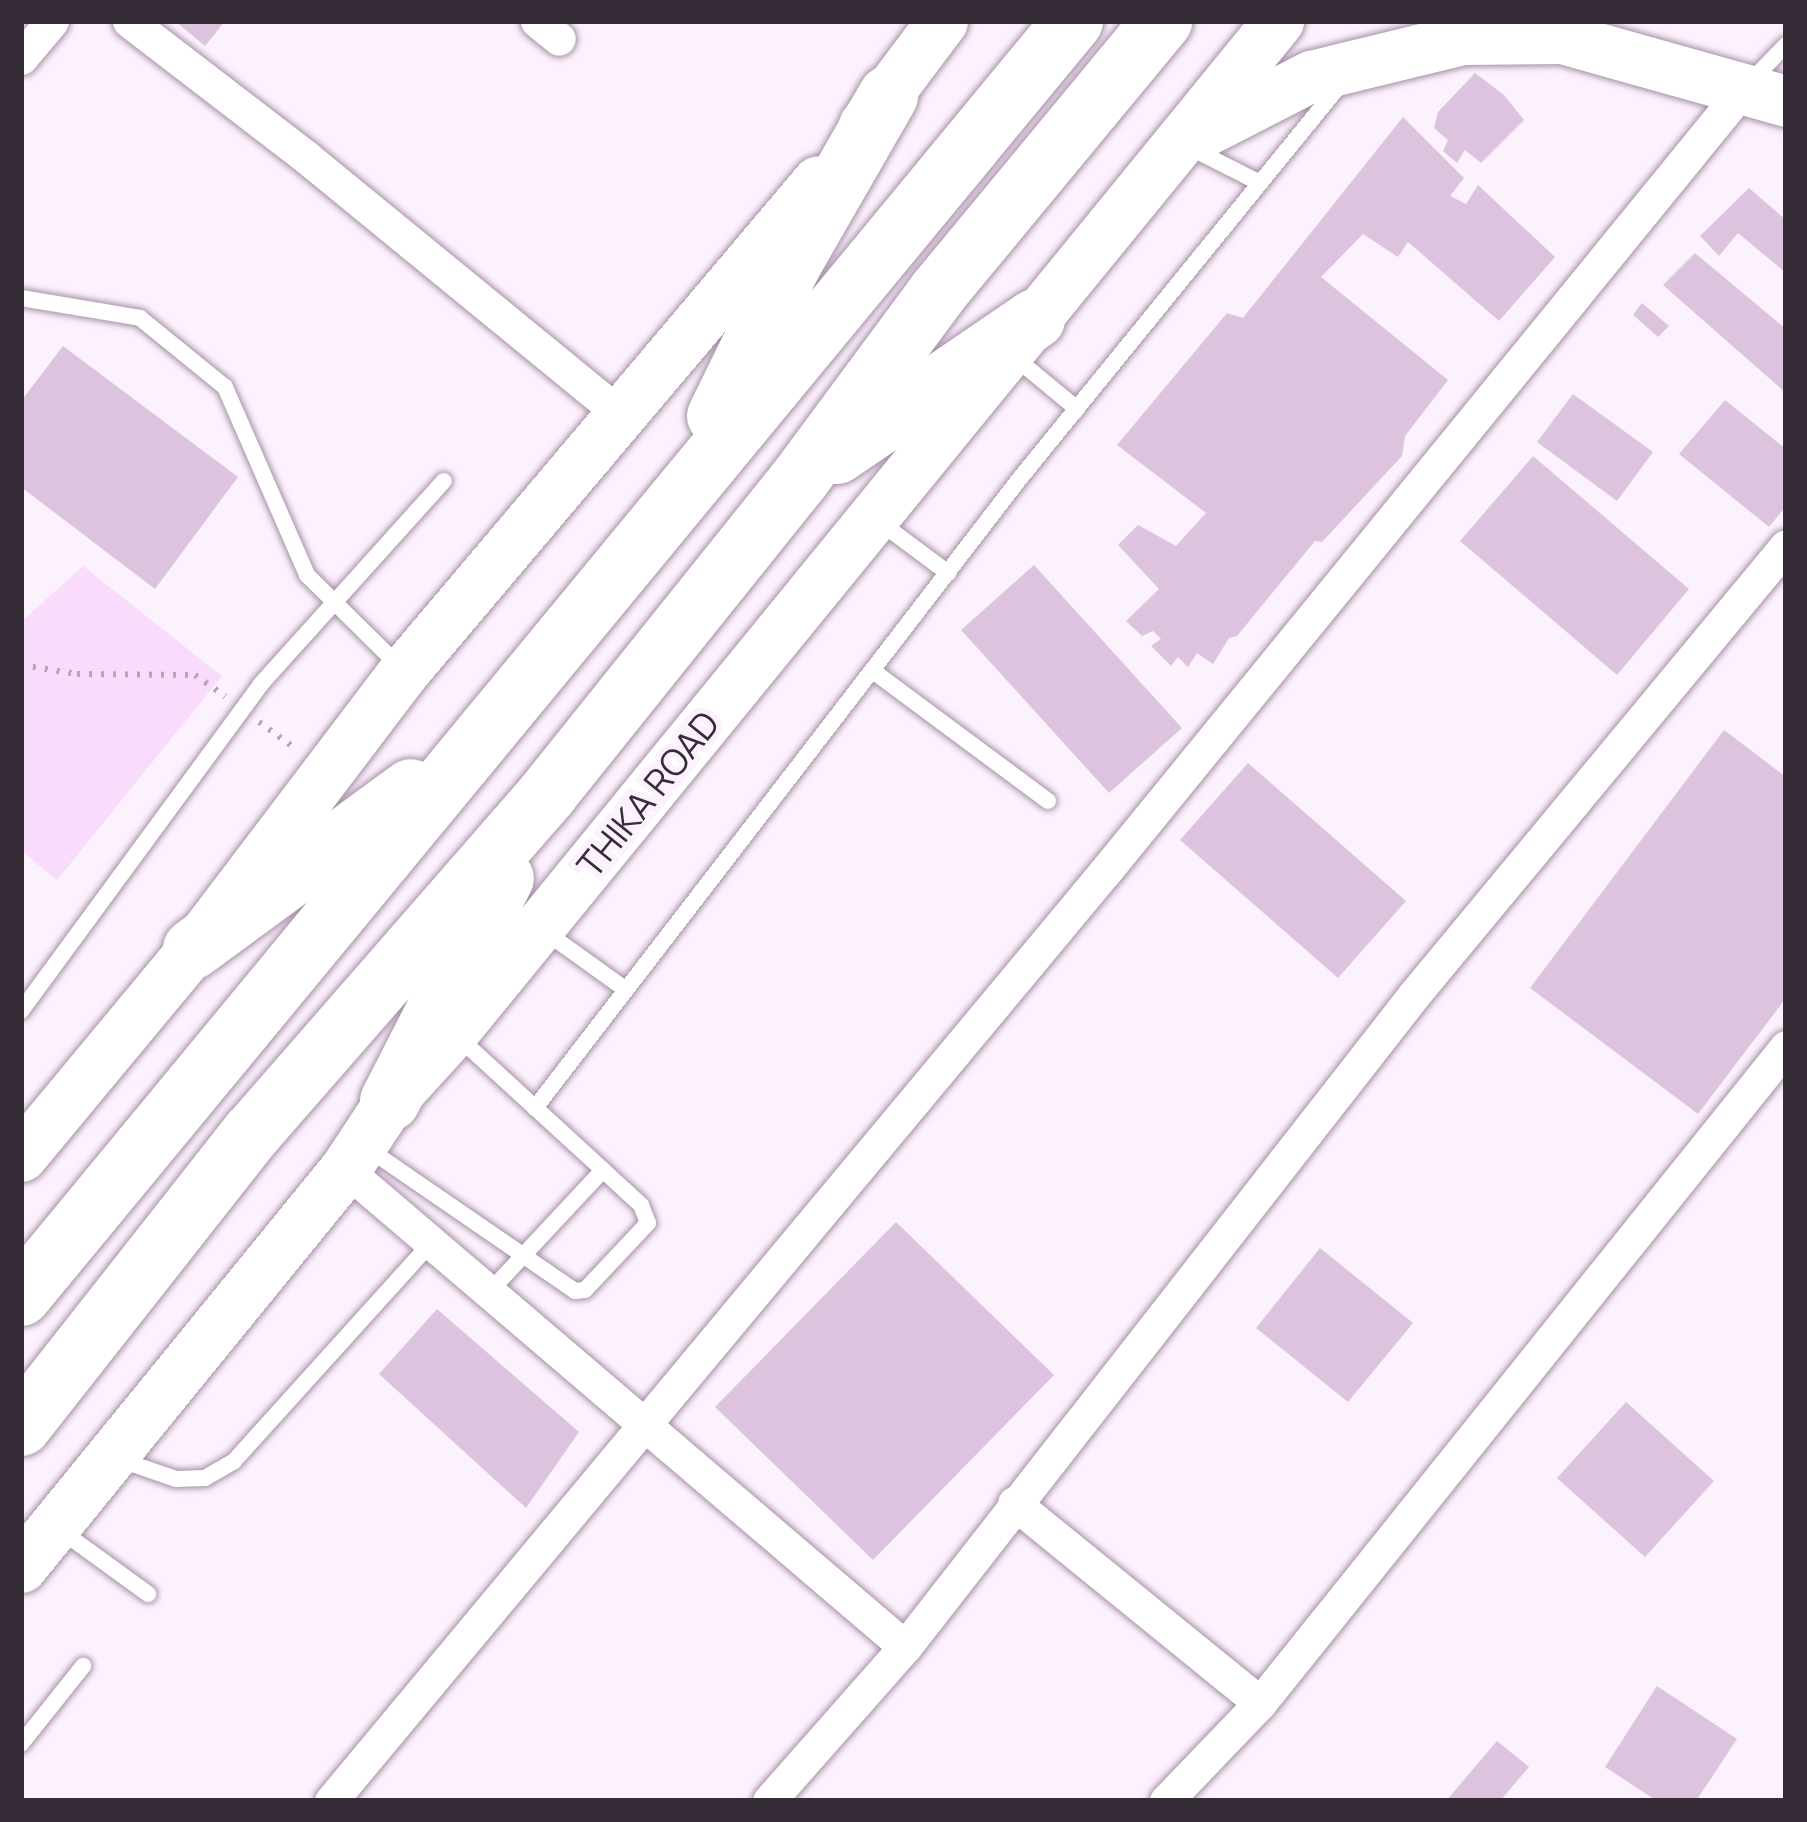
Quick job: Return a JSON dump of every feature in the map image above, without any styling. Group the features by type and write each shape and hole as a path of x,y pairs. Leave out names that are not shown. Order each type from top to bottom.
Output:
{"highway":[{"path":"21,1296 1073,21"},
{"path":"21,1426 251,1134 548,793 799,480 938,292 1162,21"},
{"path":"674,502 792,263 888,96"},
{"path":"799,480 1022,335"},
{"path":"193,949 482,736"},
{"path":"365,1138 548,793"}],"main road":[{"path":"21,1156 193,949 404,671 624,417 888,96 941,21"},
{"name":"THIKA ROAD","path":"21,1567 365,1138 1278,21"},
{"path":"1180,143 1278,91 1361,59 1463,38 1562,38 1765,95"}],"street":[{"path":"21,58 52,21"},
{"path":"129,21 306,157 624,417"},
{"path":"331,1801 1765,95"},
{"path":"769,1801 905,1647 1413,996 1786,546"},
{"path":"1166,1801 1260,1703 1786,1047"},
{"path":"365,1138 432,1242 905,1647"},
{"path":"1014,1503 1260,1703"}],"lane":[{"path":"1765,95 1786,45"},
{"path":"535,1108 1077,409 1361,59"},
{"path":"1180,143 1258,182"},
{"path":"21,298 140,317 225,386 307,574 404,671"},
{"path":"1022,335 1077,409"},
{"path":"21,1011 243,709 444,481"},
{"path":"874,518 948,573"},
{"path":"873,671 1048,801"},
{"path":"539,927 626,990"},
{"path":"365,1138 565,1286 585,1290 649,1223 640,1204 453,1033"},
{"path":"490,1291 603,1170"},
{"path":"110,1456 176,1479 205,1478 234,1461 432,1242"},
{"path":"54,1526 148,1594"},
{"path":"21,1744 82,1666"}],"path":[{"path":"21,665 77,674 194,675 328,774"}],"shaded area":[{"path":"83,566 222,676 57,880 21,851 21,622"}],"building":[{"path":"175,21 225,21 205,46"},
{"path":"1475,73 1504,95 1524,120 1481,163 1465,150 1457,163 1443,151 1448,140 1434,128 1438,112"},
{"path":"1403,117 1464,178 1450,196 1466,204 1478,185 1555,257 1499,321 1408,242 1398,257 1363,234 1321,277 1448,380 1405,436 1402,456 1322,542 1315,541 1237,636 1229,638 1213,664 1197,653 1188,667 1178,657 1171,666 1151,646 1161,639 1153,631 1142,636 1126,621 1159,589 1118,545 1138,525 1176,546 1206,513 1117,445 1227,313 1243,318"},
{"path":"1749,188 1786,220 1786,273 1738,233 1719,256 1700,236"},
{"path":"1695,253 1786,329 1786,393 1663,285"},
{"path":"1642,303 1669,326 1658,337 1633,315"},
{"path":"63,346 238,477 155,589 21,487 21,401"},
{"path":"1573,394 1653,452 1617,501 1537,442"},
{"path":"1725,400 1786,449 1786,506 1769,527 1679,454"},
{"path":"1533,456 1689,589 1617,675 1460,541"},
{"path":"1034,565 1182,728 1109,793 961,630"},
{"path":"1724,730 1786,777 1786,998 1698,1114 1530,988"},
{"path":"1248,763 1406,901 1338,978 1180,840"},
{"path":"896,1222 1054,1375 873,1560 715,1407"},
{"path":"1320,1248 1413,1323 1348,1402 1256,1328"},
{"path":"437,1309 579,1432 526,1508 379,1374"},
{"path":"1626,1402 1714,1481 1645,1557 1557,1478"},
{"path":"1657,1686 1737,1739 1696,1801 1657,1801 1605,1767"},
{"path":"1497,1741 1529,1767 1500,1801 1446,1801"}]}
